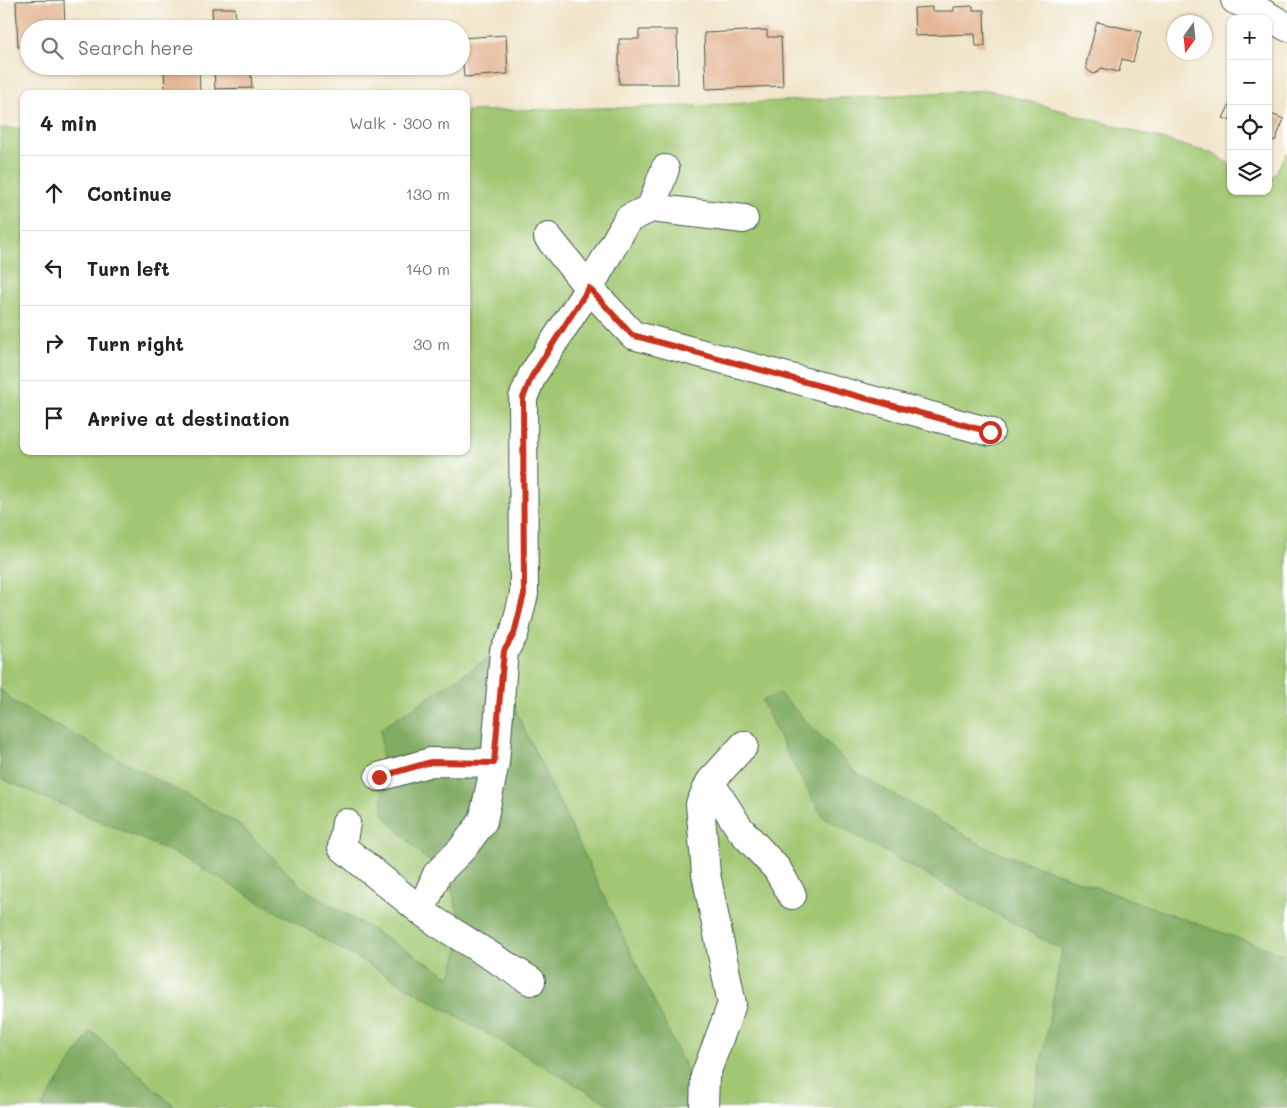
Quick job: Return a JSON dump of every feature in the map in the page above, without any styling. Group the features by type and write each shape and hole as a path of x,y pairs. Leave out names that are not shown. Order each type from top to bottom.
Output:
{"street":[{"path":"1235,0 1252,7 1287,27"},
{"path":"652,208 665,168"},
{"path":"421,911 437,874 462,849 483,821 494,763 504,651 514,634 524,594 523,398 532,376 589,288 628,219 652,208 744,219"},
{"path":"548,237 589,288 632,335 990,432"},
{"path":"704,1108 705,1076 732,1004 706,874 700,804 710,782 744,745"},
{"path":"379,777 431,762 494,763"},
{"path":"710,782 740,829 777,869 792,895"},
{"path":"346,823 342,847 421,911 531,981"}],"green space":[{"path":"989,90 1214,154 1227,162 1227,195 1272,195 1272,178 1287,153 1287,1108 176,1108 91,1032 41,1108 0,1108 0,128 20,129 20,455 470,455 470,111 690,106"},
{"path":"490,657 705,1108 616,1108 179,855 0,778 0,689 15,703 239,824 304,889 451,977 463,932 450,883 383,815 381,729"},
{"path":"779,693 855,772 987,848 1287,956 1287,1108 1033,1108 1062,950 823,817 786,751 762,701"},
{"path":"91,1031 176,1108 41,1108"}],"building":[{"path":"64,0 65,20 20,20 20,47 18,47 16,1"},
{"path":"973,6 973,10 984,10 985,46 976,46 975,34 915,36 914,8 932,7 932,11 954,11 954,7"},
{"path":"212,8 235,8 236,20 213,20"},
{"path":"1097,22 1141,32 1133,62 1122,59 1119,72 1101,68 1094,74 1087,69 1086,64"},
{"path":"639,30 677,30 678,84 619,84 619,39 639,39"},
{"path":"767,30 767,37 781,37 783,86 706,89 704,33"},
{"path":"506,35 508,74 464,77 464,75 470,75 470,37"},
{"path":"164,75 199,75 200,90 165,90"},
{"path":"214,75 251,75 252,88 215,89"},
{"path":"1227,110 1227,120 1223,118"},
{"path":"1272,114 1284,119 1275,141 1272,140"}],"route":[{"path":"379,777 431,762 494,763 504,651 514,634 524,594 523,398 532,376 589,288 632,335 990,432"}]}
